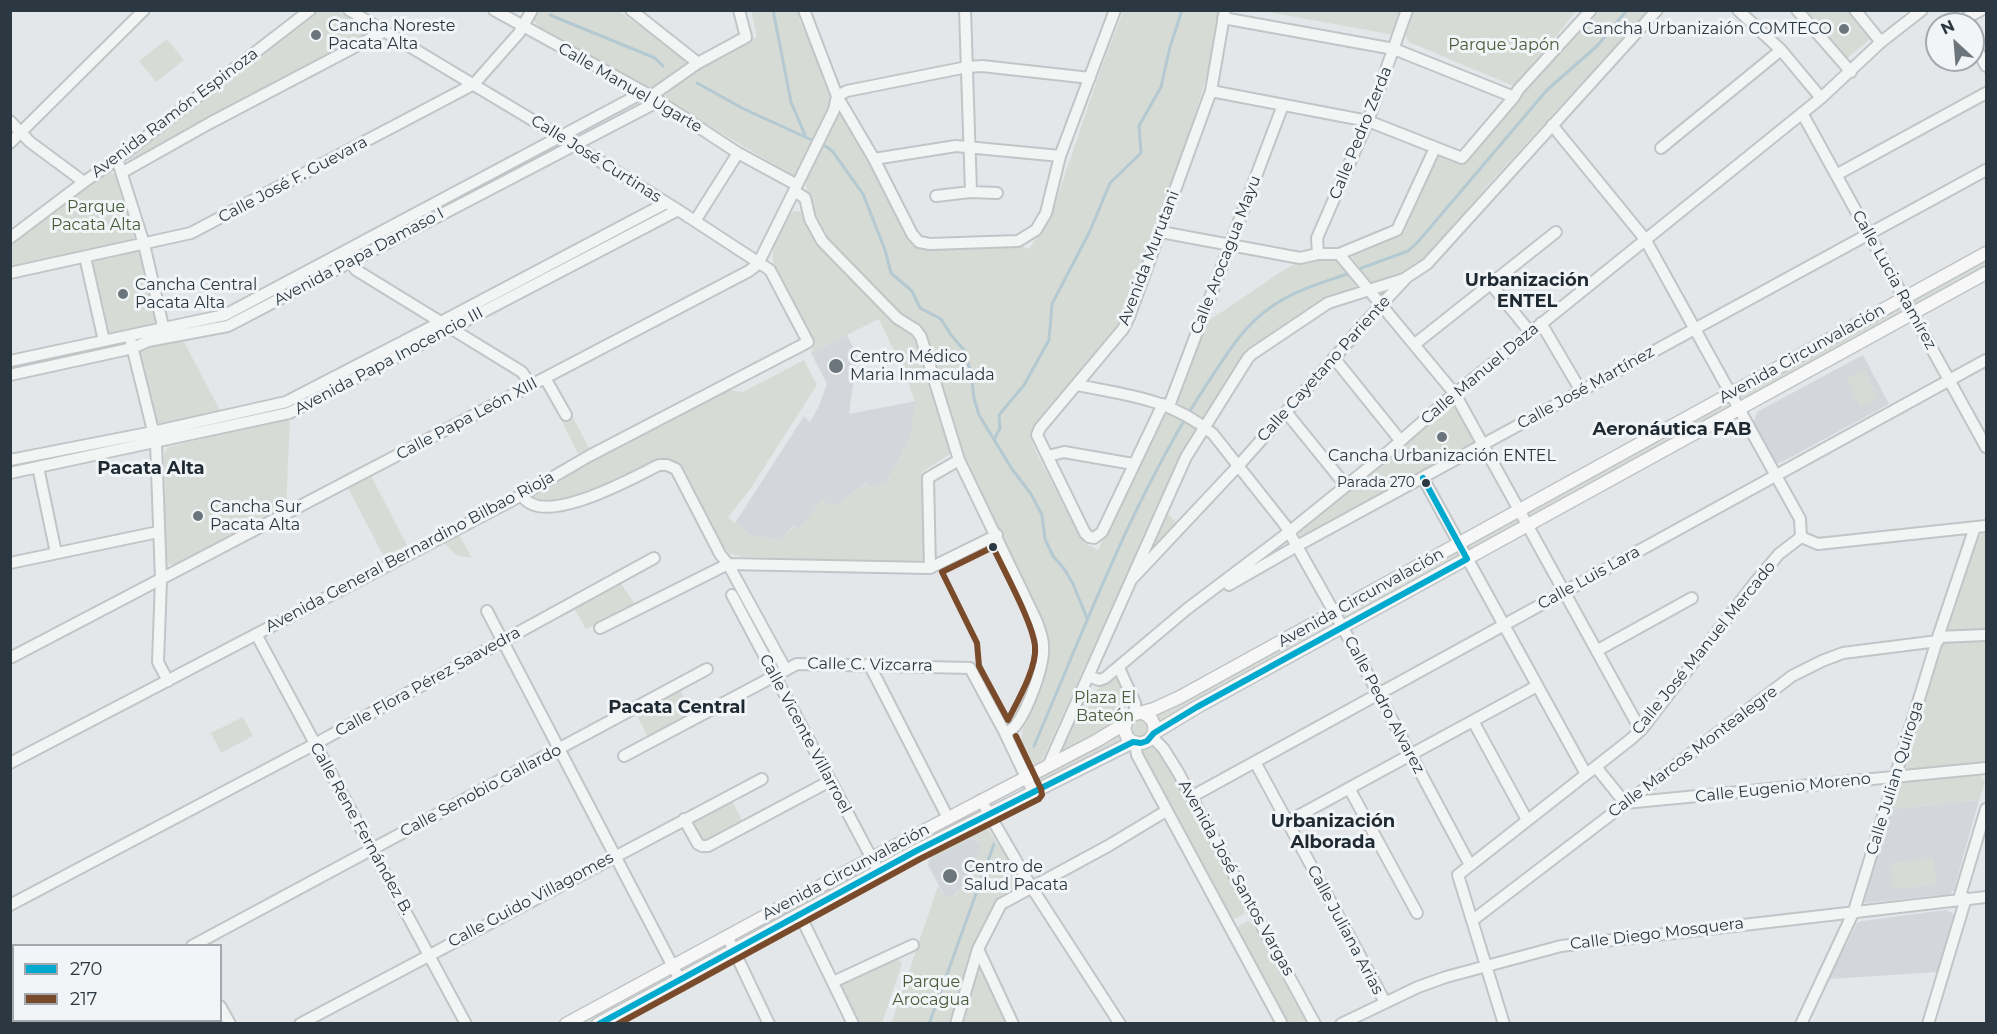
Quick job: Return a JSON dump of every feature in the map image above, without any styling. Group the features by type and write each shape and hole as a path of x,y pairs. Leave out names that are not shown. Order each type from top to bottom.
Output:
{"main road":[{"name":"Avenida Circunvalación","path":"566,1023 981,800 1096,741 1134,716 1180,697 1986,253"},
{"name":"Avenida Circunvalación","path":"1153,735 1197,707 1986,273"},
{"path":"1134,716 1150,717 1154,722 1153,735 1144,742 1134,742 1125,732 1134,716"},
{"name":"Avenida Circunvalación","path":"598,1023 988,813 1134,742"}],"street":[{"path":"10,143 144,10"},
{"name":"Avenida Ramón Espinoza","path":"10,237 116,160 310,10"},
{"name":"Calle José Curtinas","path":"349,10 574,145 770,270 808,342"},
{"name":"Calle Manuel Ugarte","path":"494,10 651,97 795,188 805,198 810,219 822,241 897,318 916,330 921,337 959,460 997,535 1036,622 1044,646 1033,690 1015,726 1005,733"},
{"name":"Calle José F. Guevara","path":"10,273 191,233 474,84 522,26 532,10"},
{"name":"Avenida Papa Damaso I","path":"10,375 133,348 164,333 225,315 574,145 651,97 698,63 746,37 739,10"},
{"path":"804,10 837,96 874,159 912,234 920,242 930,244 1018,241 1036,230 1046,213 1060,156 1115,10"},
{"path":"964,10 970,192"},
{"name":"Calle Pedro Zerda","path":"1318,254 1317,238 1368,121 1407,10"},
{"path":"1212,91 1368,121 1462,158 1518,90 1591,10"},
{"name":"Calle Cayetano Pariente","path":"1047,766 1131,580 1239,465 1407,277 1426,264 1657,10"},
{"path":"1738,10 1781,50 1821,98"},
{"path":"1797,10 1851,72"},
{"path":"1855,10 1881,42"},
{"name":"Calle Manuel Daza","path":"1089,676 1099,680 1119,668 1187,609 1289,532 1388,452 1455,393 1821,98 1881,42 1922,10"},
{"path":"637,12 698,63"},
{"path":"1224,14 1394,49 1514,97"},
{"name":"Avenida Murutani","path":"1094,538 1085,533 1037,435 1040,428 1123,329 1129,317 1212,91 1224,14"},
{"name":"Avenida Ramón Espinoza","path":"123,172 210,123 385,31"},
{"path":"1661,148 1781,50"},
{"path":"837,96 847,91 966,67 981,66 1090,78"},
{"path":"1836,175 1986,93"},
{"path":"758,264 834,110 837,96"},
{"name":"Avenida Papa Damaso I","path":"347,257 560,137 651,97"},
{"name":"Calle Arocagua Mayu","path":"1094,538 1102,532 1133,464 1166,405 1283,105"},
{"name":"Calle Lucia Ramírez","path":"1802,113 1949,381 1985,440"},
{"path":"10,121 20,133 84,182"},
{"path":"1552,125 1645,239 1800,519 1801,537 1818,544 1981,526"},
{"path":"874,159 956,146 1060,156"},
{"path":"1161,232 1300,258 1318,254 1339,254 1397,230 1435,148"},
{"path":"695,221 738,153"},
{"path":"116,160 123,172 144,244 164,333"},
{"name":"Calle José Martínez","path":"1187,609 1297,546 1986,170"},
{"path":"936,196 970,192 997,193"},
{"name":"Avenida Papa Inocencio III","path":"279,410 286,402 666,203"},
{"name":"Avenida Papa Inocencio III","path":"13,473 154,437 279,410 289,413 678,210"},
{"path":"1415,344 1556,232"},
{"path":"1339,254 1455,393 1636,722 1642,729"},
{"path":"85,257 104,341"},
{"path":"347,257 356,270 522,372 531,385"},
{"name":"Calle Papa León XIII","path":"10,658 749,271 758,264"},
{"path":"1131,580 1185,457 1252,354 1328,303 1407,277"},
{"path":"1491,284 1530,332"},
{"path":"1541,323 1581,392"},
{"name":"Avenida Papa Damaso I","path":"10,361 130,336 164,333"},
{"path":"130,336 154,437 160,580 158,662 168,681"},
{"name":"Avenida General Bernardino Bilbao Rioja","path":"10,762 522,495 589,456 808,342"},
{"path":"1334,358 1400,440"},
{"name":"Calle Luis Lara","path":"1191,797 1986,360"},
{"path":"545,378 566,415"},
{"name":"Calle Pedro Alvarez","path":"1077,385 1151,399 1166,405 1204,426 1239,465 1289,532 1335,612 1470,865"},
{"path":"1286,412 1346,486"},
{"name":"Avenida Papa Inocencio III","path":"11,457 154,437"},
{"path":"1048,456 1064,452 1133,464"},
{"path":"11,457 13,473"},
{"path":"930,568 928,478 959,460"},
{"name":"Calle Vicente Villarroel","path":"522,495 532,504 546,507 562,506 591,497 659,465 667,465 676,469 720,554 728,564 786,670"},
{"path":"38,467 56,554"},
{"path":"1423,478 1586,774"},
{"name":"Calle Julian Quiroga","path":"1801,1023 1854,911 1938,639 1981,526"},
{"path":"10,563 158,532"},
{"path":"600,628 728,564 930,568 997,535"},
{"name":"Calle José Manuel Mercado","path":"1473,920 1458,875 1642,729 1713,634 1772,562 1801,537"},
{"name":"Calle Flora Pérez Saavedra","path":"10,905 315,744 654,558"},
{"name":"Calle Vicente Villarroel","path":"732,595 879,872"},
{"path":"1598,650 1692,598"},
{"path":"487,611 680,980"},
{"name":"Calle Rene Fernández B.","path":"256,634 466,1023"},
{"name":"Calle Marcos Montealegre","path":"1473,920 1792,676 1843,653 1938,639 1986,635"},
{"name":"Calle C. Vizcarra","path":"624,756 796,664 970,668 1005,733"},
{"path":"869,664 948,818"},
{"path":"1119,668 1135,703 1134,716"},
{"name":"Calle Senobio Gallardo","path":"194,944 707,669"},
{"path":"1287,822 1537,686"},
{"path":"1473,721 1527,820"},
{"path":"1005,733 1033,792"},
{"name":"Avenida José Santos Vargas","path":"1153,735 1191,797 1315,1023"},
{"name":"Avenida José Santos Vargas","path":"1134,742 1137,755 1166,812 1282,1023"},
{"name":"Calle Juliana Arias","path":"1255,762 1385,1002"},
{"path":"1596,767 1625,803"},
{"name":"Calle Eugenio Moreno","path":"1625,803 1986,768"},
{"name":"Calle Guido Villagomes","path":"300,1023 762,779"},
{"path":"684,819 698,844 708,846 830,781"},
{"path":"1349,788 1417,913"},
{"path":"981,800 1032,888 1120,1023"},
{"path":"1928,1023 1986,809"},
{"path":"956,1023 978,949 1001,904 1008,898 1032,888 1166,812"},
{"name":"Calle Diego Mosquera","path":"1341,1023 1418,987 1486,964 1561,946 1986,897"},
{"path":"800,915 853,1023"},
{"path":"1473,920 1504,1023"},
{"path":"727,936 769,1023"},
{"path":"833,982 913,945"},
{"path":"978,949 1013,1023"},
{"path":"222,1009 230,1023"}],"shaded area":[{"path":"847,335 857,355 849,414 916,401 911,437 886,483 872,487 866,483 839,504 829,505 823,500 798,530 793,526 780,541 749,535 735,523 804,416 810,422 827,384 811,353"},
{"path":"1863,355 1889,404 1782,462 1777,463 1773,460 1753,423 1757,412"},
{"path":"1979,800 1954,890 1950,894 1863,902 1862,895 1892,809"},
{"name":"Centro de Salud Pacata","path":"969,838 978,841 981,846 979,852 959,891 951,898 945,897 928,865 929,860"},
{"path":"1946,910 1954,914 1955,920 1939,972 1829,979 1857,923"},
{"path":"65,1022 172,1023 62,1024"}],"green space":[{"path":"751,10 798,11 831,95 830,103 794,176 662,98 697,68 757,37"},
{"name":"Parque Pacata Alta","path":"317,11 337,11 366,24 366,34 137,158 126,160 129,153"},
{"path":"539,11 619,11 691,63 649,90 539,28 533,19"},
{"path":"1123,11 1219,11 1215,43 1179,162 1122,321 1035,426 1031,435 1033,446 1084,543 1098,550 1163,413 1169,411 1194,427 1195,430 1181,455 1045,754 1040,762 1035,764 1025,759 1022,736 1025,720 1046,662 1048,648 1045,630 965,457 951,422 924,331 901,317 823,237 806,185 809,167 841,106 918,246 925,249 1021,246 1029,249 1050,218"},
{"path":"1262,11 1400,11 1392,34 1389,34"},
{"name":"Parque Japón","path":"1414,11 1576,11 1519,83 1511,85 1409,42 1405,34"},
{"path":"1600,11 1647,11 1486,187 1433,251 1411,269 1382,281 1374,283 1369,280 1353,259 1352,254 1398,236 1405,231 1437,155 1465,164 1519,101 1521,92"},
{"path":"1802,11 1850,11 1873,37 1844,59"},
{"path":"167,39 184,60 156,82 139,61"},
{"name":"Parque Pacata Alta","path":"110,172 117,175 121,181 134,238 128,243 11,267 10,241 102,174"},
{"path":"794,211 802,212 814,240 882,309 917,337 953,452 922,472 926,561 924,563 742,557 729,553 722,544 686,473 670,460 657,460 562,504 535,502 530,497 531,493 728,390 743,392 804,360 817,385 749,491 728,517 749,535 780,541 794,526 798,529 823,499 829,505 839,504 867,483 872,487 886,483 911,437 915,401 879,319 811,353 815,341 774,264 773,257 777,235"},
{"name":"Parque Pacata Alta","path":"137,251 139,254 156,319 152,326 111,334 107,332 90,263"},
{"path":"1330,259 1342,265 1348,272 1356,283 1354,288 1325,298 1247,352 1205,416 1200,418 1182,407 1176,397 1204,324 1285,269 1300,262"},
{"path":"1986,259 1986,267 1915,307 1912,300"},
{"path":"1899,307 1902,313 1741,401 1738,395"},
{"path":"183,340 221,412 158,426 138,350"},
{"path":"1865,370 1878,400 1860,407 1847,378"},
{"path":"1726,403 1729,408 1530,518 1527,513"},
{"path":"1451,405 1457,406 1475,441 1472,445 1304,538 1300,537 1298,531"},
{"path":"570,412 589,448 578,454 560,417"},
{"path":"290,418 286,508 176,566 168,564 164,454 168,447"},
{"path":"370,474 407,545 384,557 347,486"},
{"path":"1166,511 1178,525 1146,559"},
{"path":"1518,518 1521,523 1470,552 1467,546"},
{"path":"1986,531 1986,631 1949,631 1947,627 1975,540"},
{"path":"458,533 472,558 456,555 442,541"},
{"path":"1456,553 1459,558 1345,620 1343,615"},
{"path":"620,582 635,604 586,629 574,608"},
{"path":"1333,621 1335,626 1160,723 1155,714 1171,708"},
{"path":"1986,639 1986,765 1906,769 1904,766 1939,646 1942,642"},
{"name":"Plaza El Bateón","path":"1111,678 1118,679 1129,700 1124,710 1110,726 1101,732 1062,751 1083,701"},
{"path":"678,686 692,713 648,737 635,712"},
{"path":"243,717 253,736 221,753 211,733"},
{"path":"1139,719 1145,722 1148,728 1145,734 1139,737 1133,734 1130,728 1133,722"},
{"path":"1119,735 1121,740 1035,784 1033,780"},
{"path":"1146,746 1160,751 1244,906 1244,914 1230,921 1154,779 1156,776 1138,749"},
{"path":"1979,774 1985,782 1979,800 1892,809 1901,781"},
{"path":"731,799 744,824 705,844 693,821"},
{"path":"975,809 978,813 882,864 880,859"},
{"name":"Parque Arocagua","path":"984,823 1017,872 1019,884 1002,896 985,922 971,956 951,1023 891,1024 938,886 945,897 954,897 981,846 972,838 931,859 927,850"},
{"path":"1934,858 1936,885 1892,889 1891,863"},
{"path":"868,865 870,870 741,940 738,936"},
{"path":"1248,921 1252,923 1307,1023 1286,1023 1236,928"},
{"name":"Parque Arocagua","path":"894,957 898,958 902,964 882,1023 857,1023 840,985 841,982"},
{"name":"Parque Arocagua","path":"981,968 1008,1023 960,1024 976,969"},
{"path":"664,976 667,981 588,1023 575,1024"}],"waterway":[{"path":"773,10 791,102 805,135"},
{"path":"994,440 1000,428 999,415 1024,385 1049,340 1052,304 1090,231 1110,183 1141,153 1139,126 1161,87 1170,47 1182,10"},
{"path":"1356,270 1408,251 1417,243 1547,90 1597,46 1627,10"},
{"path":"550,15 655,58 663,66"},
{"path":"697,83 744,109 827,147 833,152 863,194 885,250 891,273 912,291 920,308 941,319 964,350 979,415 1012,469 1031,494 1042,515 1045,539 1053,556 1073,584 1087,618"},
{"path":"1034,746 1134,515 1181,426 1220,364 1249,326 1276,303 1307,288 1350,273"},
{"path":"929,1024 994,844"}],"transit line":[{"name":"270","path":"599,1024 916,851 1133,742 1147,741 1154,733 1197,707 1467,559 1423,478"},
{"name":"217","path":"993,547 1023,610 1035,646 1030,674 1008,720 979,666 977,643 942,572 993,547"},
{"name":"217","path":"618,1024 920,859 1039,799 1042,795 1041,789 1016,736"}],"place":[{"name":"Cancha Urbanizaión COMTECO","path":"1844,29"},
{"name":"Cancha Noreste Pacata Alta","path":"316,35"},
{"name":"Cancha Central Pacata Alta","path":"123,294"},
{"name":"Centro Médico Maria Inmaculada","path":"836,366"},
{"name":"Cancha Urbanización ENTEL","path":"1442,437"},
{"name":"Parada 270","path":"1426,483"},
{"name":"Cancha Sur Pacata Alta","path":"198,516"},
{"name":"Centro de Salud Pacata","path":"950,876"}],"district":[{"name":"Urbanización ENTEL","path":"1527,291"},
{"name":"Aeronáutica FAB","path":"1672,430"},
{"name":"Pacata Alta","path":"151,469"},
{"name":"Pacata Central","path":"677,708"},
{"name":"Urbanización Alborada","path":"1333,832"}]}
